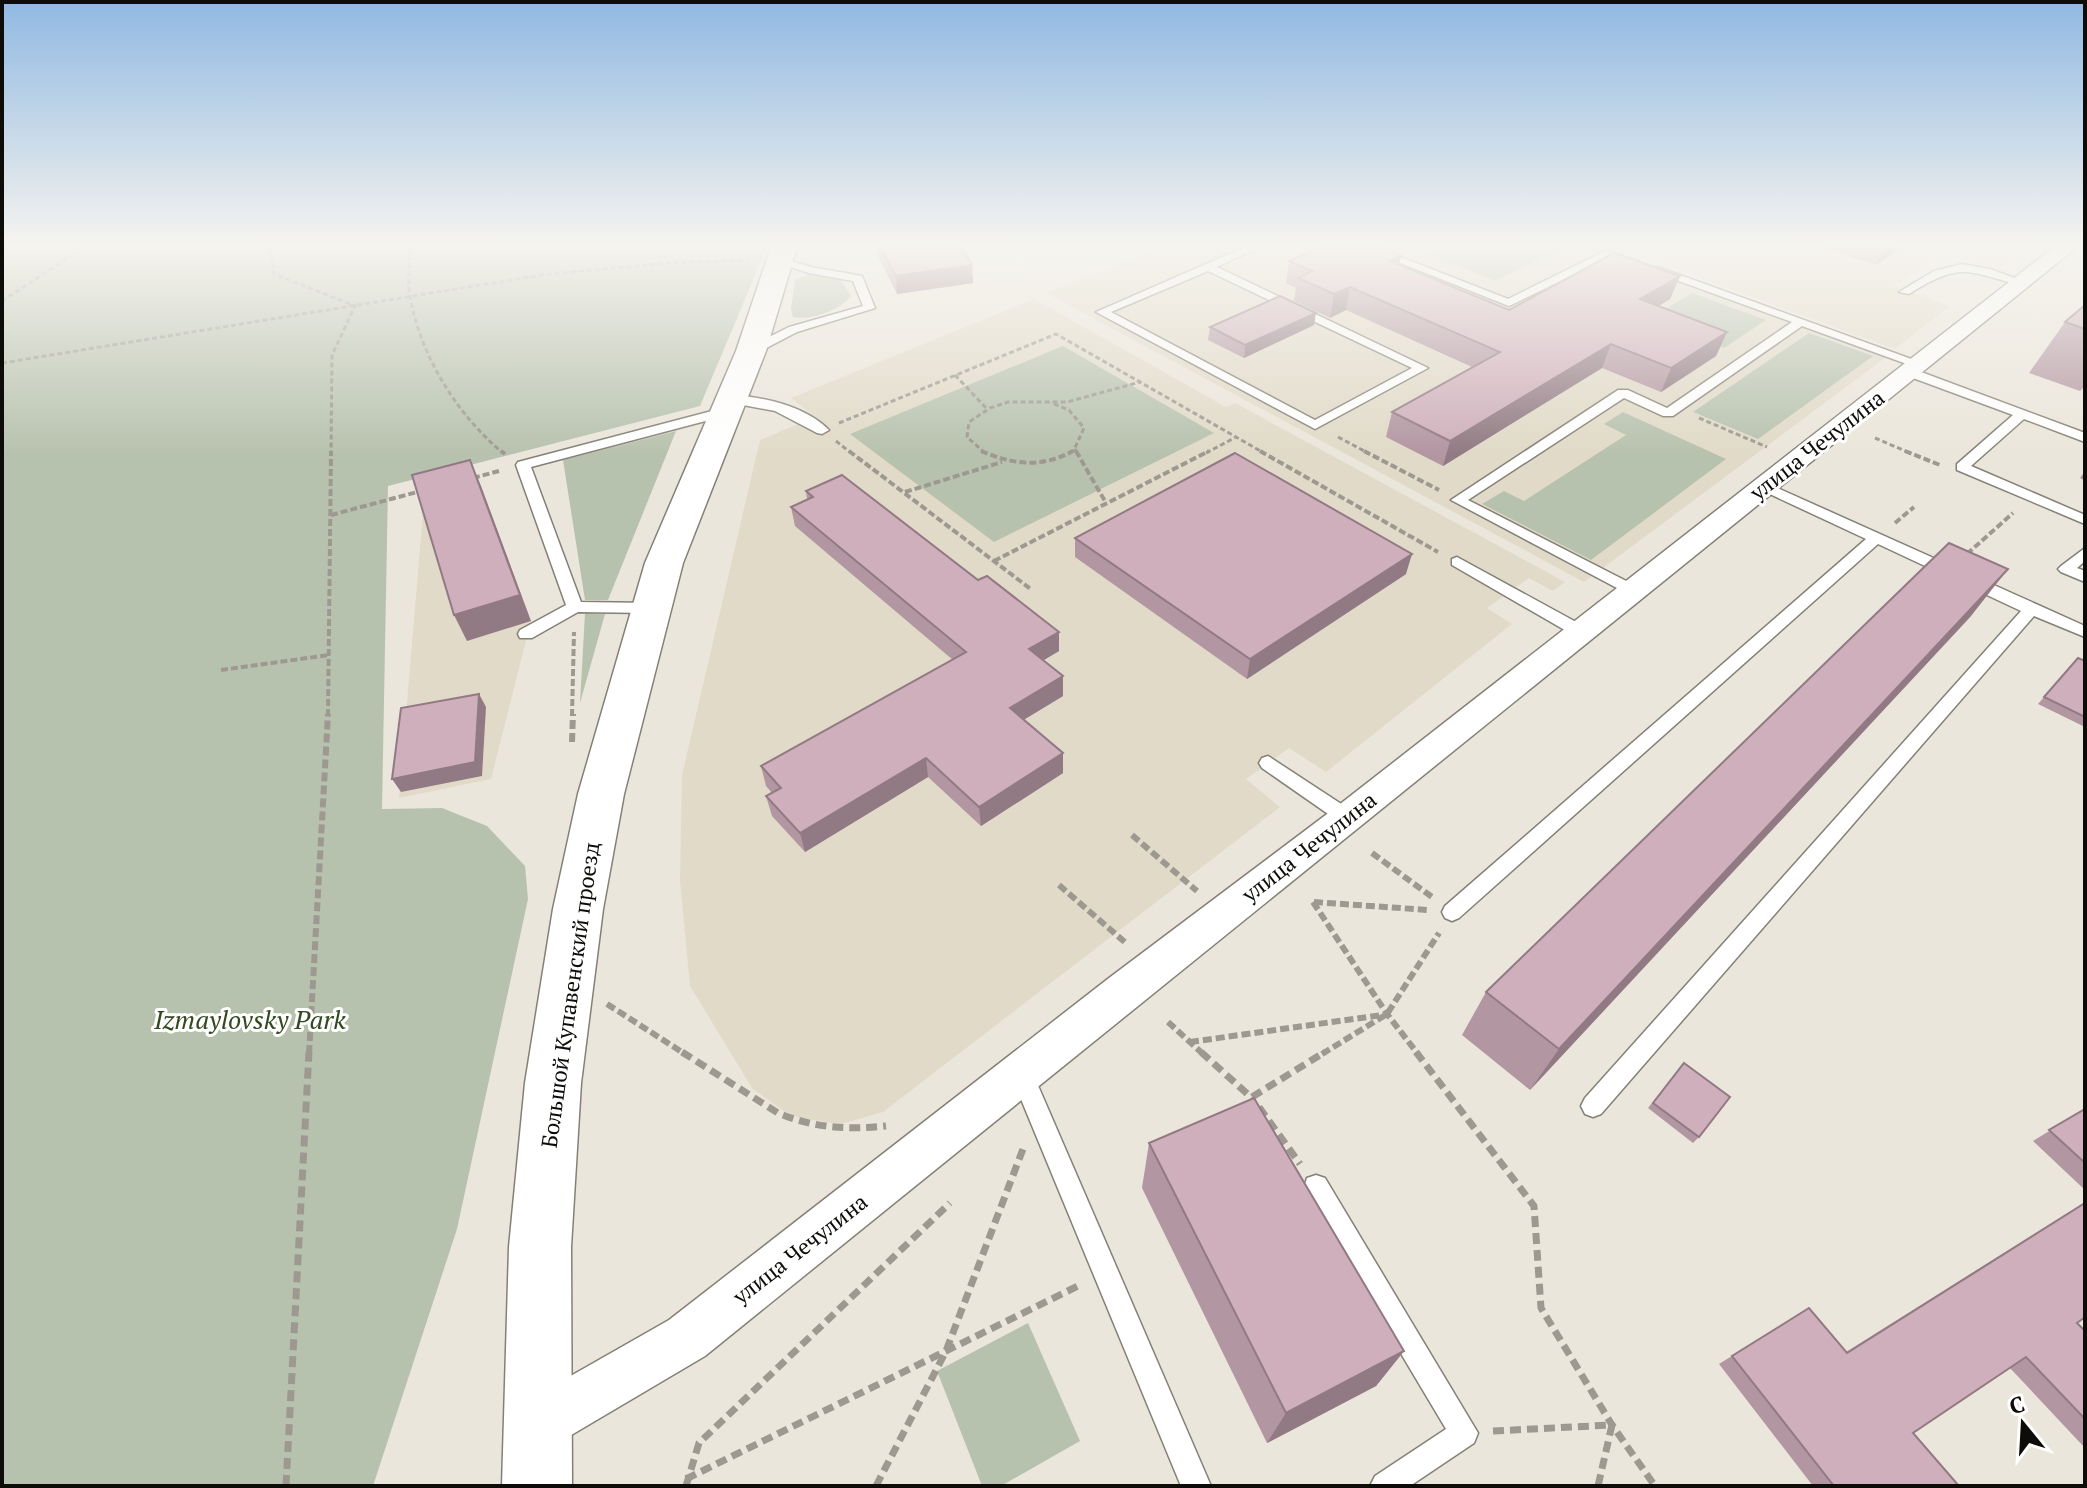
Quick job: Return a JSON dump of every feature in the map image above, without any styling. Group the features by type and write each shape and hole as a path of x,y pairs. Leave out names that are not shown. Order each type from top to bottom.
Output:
{"main road":[{"name":"Большой Купавенский проезд","path":"537,1456 540,1247 555,1067 578,909 601,794 664,563 751,351 762,316"}],"street":[{"name":"улица Чечулина","path":"537,1456 1980,316"}],"lane":[{"path":"751,351 769,339 839,316"},
{"path":"1110,316 1315,425 1422,368 1313,316"},
{"path":"1788,316 2085,438"},
{"path":"1632,591 1458,500 1623,393 1668,413 1801,321"},
{"path":"575,607 523,465 744,399 809,419 822,430"},
{"path":"2022,414 1962,467 2085,520"},
{"path":"1764,486 2085,632"},
{"path":"1452,912 1875,539"},
{"path":"2085,553 2066,569 2085,577"},
{"path":"1457,562 1581,632"},
{"path":"526,634 575,607 651,608"},
{"path":"1593,1106 2031,609"},
{"path":"1268,763 1348,818"},
{"path":"1022,1075 1196,1486"},
{"path":"1316,1187 1464,1433 1385,1486"}],"path":[{"path":"2,363 290,316"},
{"path":"286,1486 329,655 332,355 350,316"},
{"path":"417,316 436,373 491,444"},
{"path":"1032,590 822,430 1056,334 1457,562"},
{"path":"955,375 987,409"},
{"path":"1054,404 1140,382"},
{"path":"904,493 1002,462 1042,463 1061,458 1083,439 1084,428 1069,410 1054,404 1019,401 987,409 968,426 967,436 973,446 985,455 1002,462"},
{"path":"1675,408 1766,446"},
{"path":"1315,425 1458,500"},
{"path":"994,561 1237,437"},
{"path":"1875,438 1942,466"},
{"path":"1075,449 1106,503"},
{"path":"464,480 523,465"},
{"path":"331,515 434,488"},
{"path":"1948,570 2031,496"},
{"path":"572,745 575,607"},
{"path":"221,670 329,655"},
{"path":"1132,835 1197,891"},
{"path":"1372,853 1452,912"},
{"path":"1059,885 1127,944"},
{"path":"1452,912 1313,902 1387,1014 1534,1206 1541,1308 1612,1425 1655,1486"},
{"path":"1252,1097 1387,1014 1452,912"},
{"path":"600,999 788,1117 840,1131 887,1126"},
{"path":"1190,1042 1387,1014"},
{"path":"1168,1022 1252,1097 1316,1187"},
{"path":"876,1486 946,1351 1026,1140"},
{"path":"686,1483 699,1443 950,1203"},
{"path":"686,1483 1105,1273"},
{"path":"1464,1433 1612,1425"},
{"path":"1598,1486 1612,1425"}],"shaded area":[{"path":"991,316 1065,316 1226,407 1235,403 1565,582 1553,591 1529,578 1487,608 1512,624 1326,772 1289,748 1246,779 1280,807 883,1112 841,1124 800,1118 782,1110 752,1088 690,986 680,880 682,775 760,440 815,417 791,398"},
{"path":"1090,316 1796,316 1864,341 1855,347 1885,358 1584,582"},
{"path":"1806,316 1937,316 1895,349"},
{"path":"481,486 531,621 491,779 399,798 424,501"}],"green space":[{"name":"Izmaylovsky Park","path":"2,316 738,316 700,406 388,486 382,809 442,808 487,826 525,866 528,899 457,1229 373,1486 2,1486"},
{"path":"1653,316 1756,316 1766,320 1724,348 1649,319"},
{"path":"1809,333 1873,356 1758,439 1693,412"},
{"path":"1063,346 1214,433 994,542 850,434"},
{"path":"1623,412 1726,459 1591,560 1482,504 1504,491 1524,501 1626,435 1604,424"},
{"path":"676,431 608,600 585,600 563,460"},
{"path":"585,613 605,614 580,703"},
{"path":"1028,1323 1080,1441 1001,1486 982,1486 937,1371"}],"building":[{"path":"1234,316 1308,316 1245,345 1210,327"},
{"path":"1418,316 1686,316 1727,332 1671,368 1611,344 1450,441 1392,412 1500,352"},
{"path":"2072,316 2085,316 2085,329 2065,322"},
{"path":"1235,453 1412,554 1250,659 1075,538"},
{"path":"470,460 520,595 454,615 412,475"},
{"path":"842,475 978,580 987,576 1059,632 1029,649 1063,676 1010,708 1063,753 979,807 926,758 800,833 766,796 781,788 761,766 966,652 791,507 813,497 806,491"},
{"path":"1949,543 2008,569 1559,1049 1486,992"},
{"path":"2078,658 2085,661 2085,717 2044,697"},
{"path":"479,694 475,762 392,779 401,708"},
{"path":"1684,1063 1730,1097 1699,1137 1653,1103"},
{"path":"1254,1098 1404,1351 1286,1413 1149,1143"},
{"path":"2085,1109 2085,1163 2049,1130"},
{"path":"2085,1203 2085,1317 2077,1323 2085,1331 2085,1419 2026,1357 1913,1433 1959,1486 1834,1486 1732,1356 1809,1308 1847,1353"}]}
